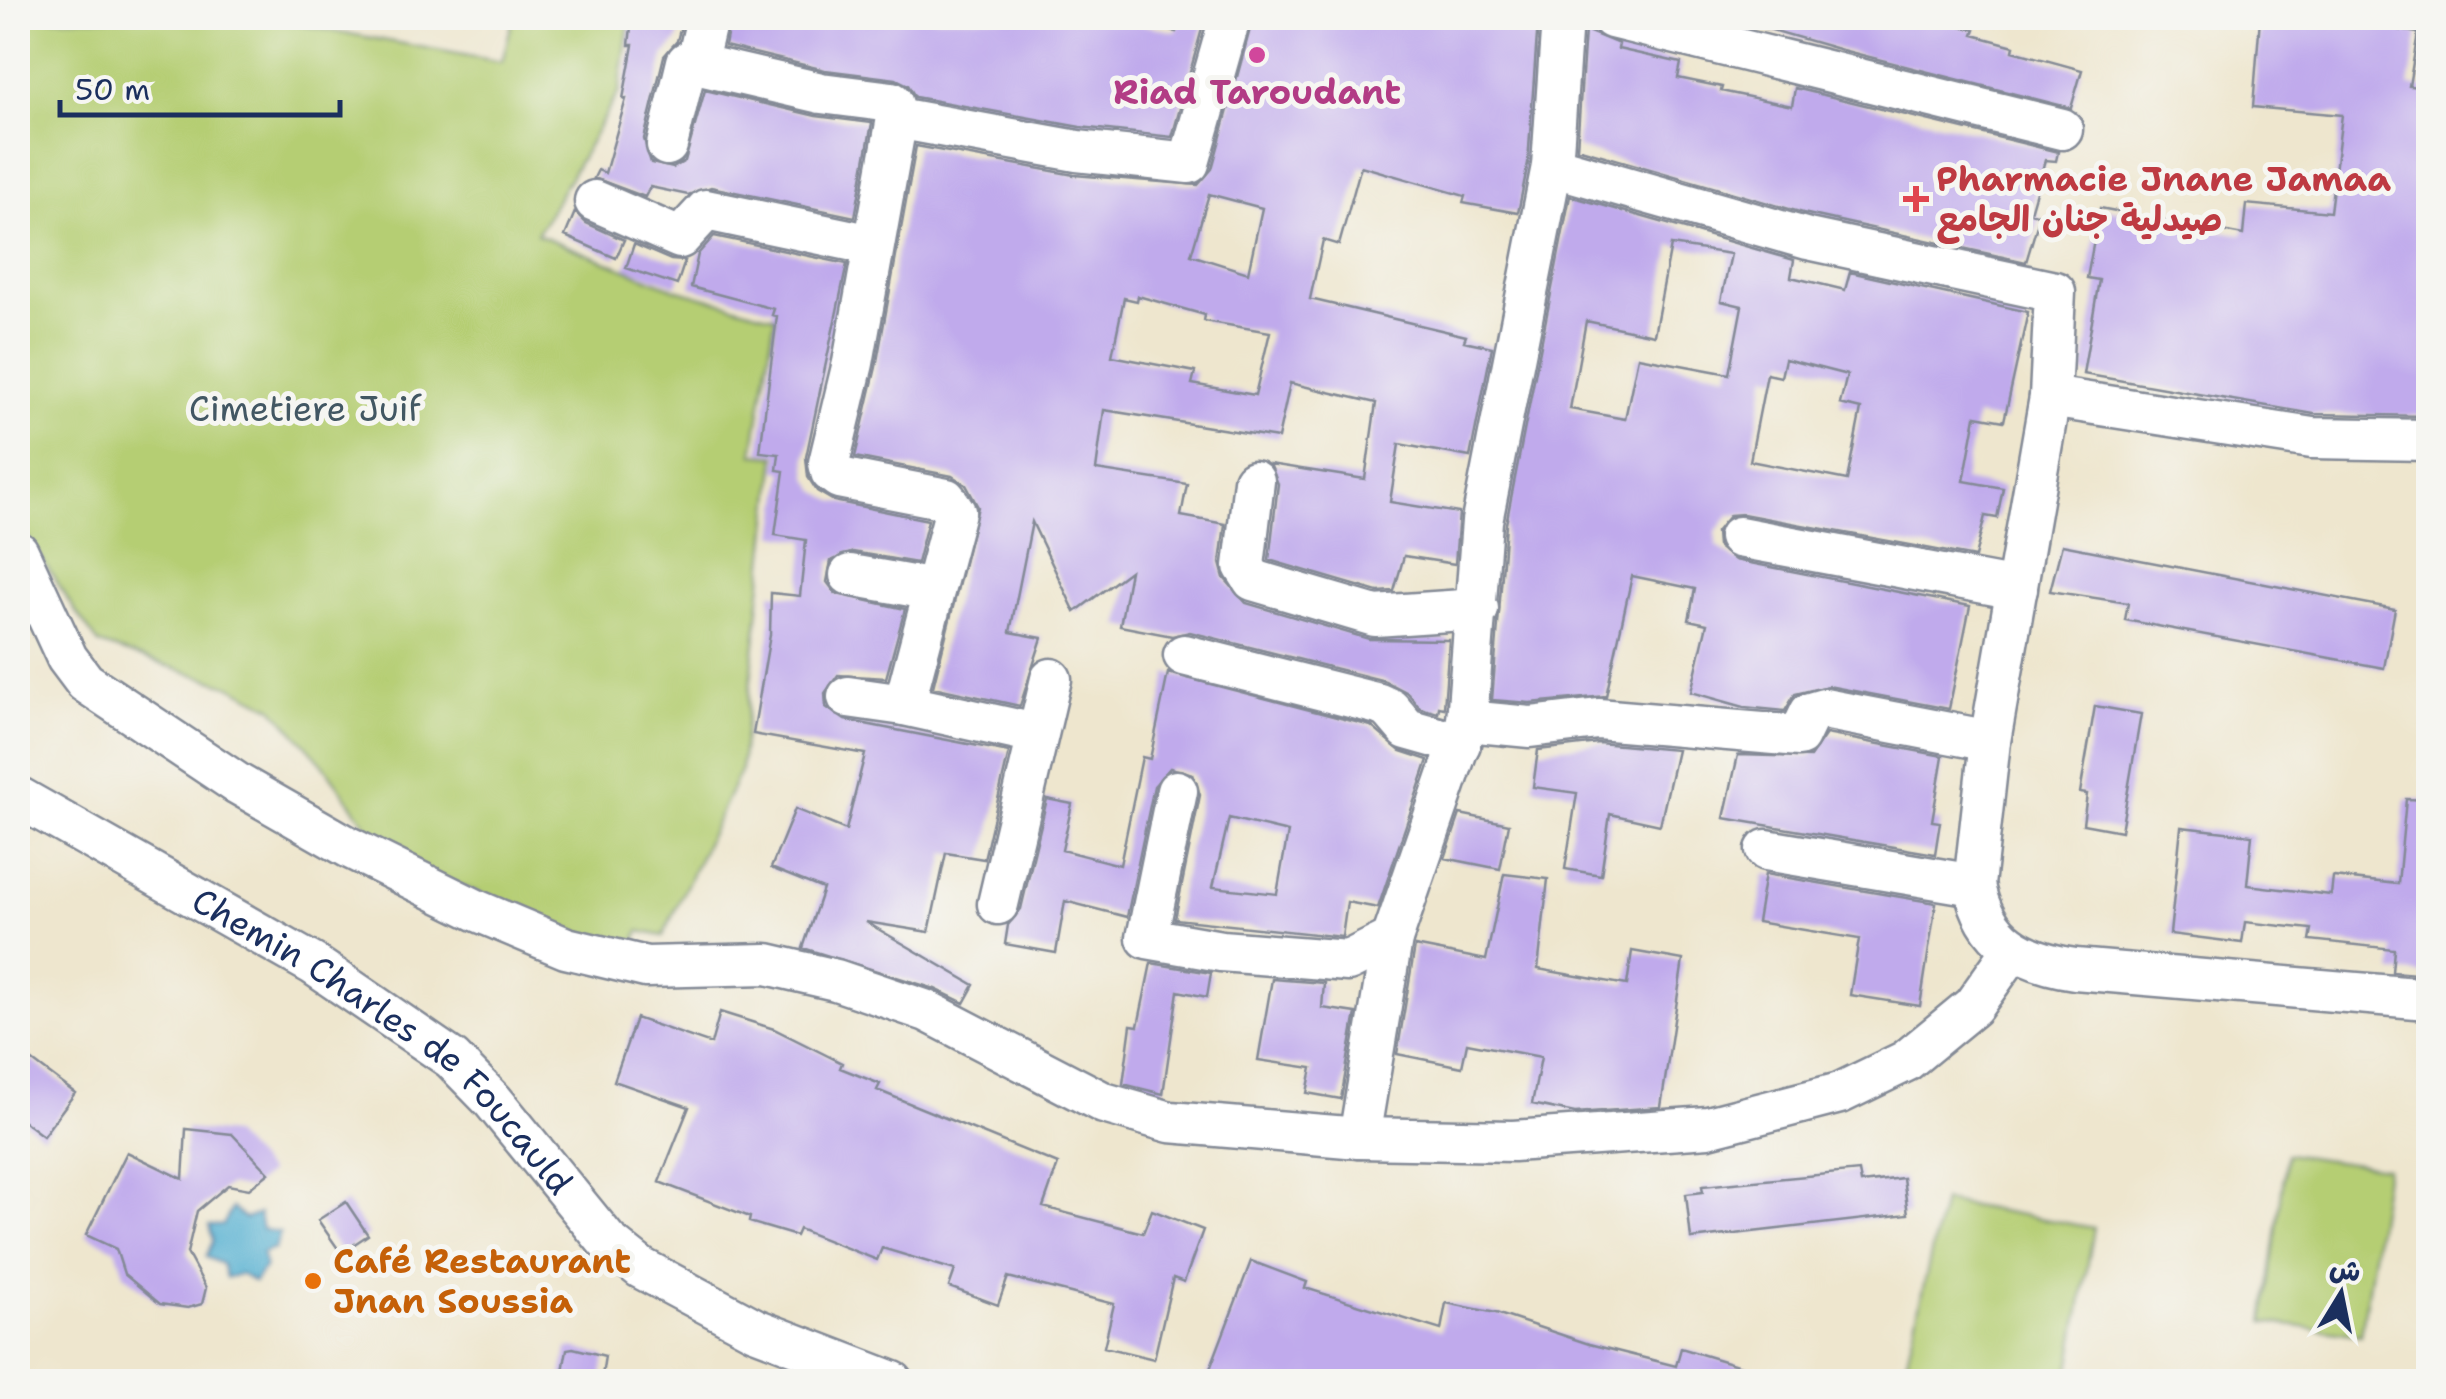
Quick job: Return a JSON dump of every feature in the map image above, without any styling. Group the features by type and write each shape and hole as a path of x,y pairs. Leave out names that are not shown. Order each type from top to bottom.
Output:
{"street":[{"path":"696,66 707,18"},
{"path":"897,118 1077,151 1190,163 1230,18"},
{"path":"1359,1138 1392,938 1463,732 1478,609 1482,521 1552,166 1562,18"},
{"path":"1612,18 2062,130"},
{"path":"667,144 687,62 821,93 892,102 897,118 831,472 946,499 954,505 904,705"},
{"path":"1552,166 1808,239 2055,292 2050,397 1990,741 1974,885 1978,908 1995,935 2012,951 2040,964 2428,999"},
{"path":"595,201 680,238 706,210 873,245"},
{"path":"2050,397 2312,438 2428,440"},
{"path":"1254,481 1244,566 1253,580 1374,616 1478,609"},
{"path":"1740,537 2017,589"},
{"path":"18,552 67,658 86,682 238,784 350,848 478,911 566,948 646,967 767,964 836,980 927,1011 1104,1103 1170,1122 1359,1138 1513,1141 1708,1127 1840,1094 1906,1061 1973,1006 2012,951"},
{"path":"850,575 934,590"},
{"path":"1184,655 1379,704 1390,709 1407,730 1463,732 1598,719 1799,736 1804,734 1810,713 1824,710 1990,741"},
{"path":"998,904 1051,679"},
{"path":"848,696 1036,734"},
{"path":"1177,791 1147,938 1221,952 1348,961 1392,938"},
{"name":"Chemin Charles de Foucauld","path":"18,797 313,964 452,1058 494,1101 607,1242 642,1268 755,1330 894,1382"},
{"path":"1766,850 1974,885"}],"green space":[{"name":"Cimetiere Juif","path":"18,18 264,18 502,62 513,18 630,18 619,92 537,234 675,289 775,317 753,454 776,456 741,769 663,936 639,931 631,954 389,857 323,764 273,708 230,686 99,644 71,605 18,521"},
{"path":"2287,1154 2386,1168 2361,1335 2264,1322"},
{"path":"1943,1201 2094,1228 2068,1381 1902,1381"}],"water":[{"path":"232,1208 245,1219 259,1214 262,1229 280,1233 275,1249 262,1253 265,1267 254,1282 240,1274 226,1278 222,1264 206,1257 213,1241 209,1226 223,1225"}],"building":[{"path":"632,18 683,18 677,41 664,56 644,139 651,163 673,168 685,161 705,90 816,116 872,123 855,217 711,187 688,195 650,187 645,197 594,178 598,170 605,173 626,99"},
{"path":"730,18 1112,18 1176,32 1179,18 1205,18 1172,137 1080,127 915,97 908,85 896,79 825,70 725,46"},
{"path":"1253,18 1538,20 1528,163 1518,213 1463,203 1465,196 1361,166 1339,245 1323,240 1310,299 1466,336 1464,341 1492,347 1470,457 1399,444 1390,502 1459,513 1455,564 1404,556 1394,591 1378,592 1269,560 1278,484 1270,464 1365,479 1376,403 1290,383 1278,438 1104,410 1096,470 1187,484 1181,516 1225,524 1220,563 1224,578 1246,603 1369,639 1449,640 1444,708 1439,707 1438,713 1420,708 1408,693 1385,681 1190,632 1172,636 1120,626 1130,571 1075,612 1032,522 1010,632 1042,638 1020,706 933,687 978,507 966,485 952,476 855,457 876,367 916,146 1074,175 1198,185 1212,169","holes":["1209,194 1262,208 1248,273 1191,255","1138,296 1205,315 1204,321 1270,332 1255,395 1192,384 1195,372 1112,356 1124,298 1137,301"]},
{"path":"1759,18 1931,18 1975,30 1973,35 2014,46 2013,51 2082,70 2071,108 1758,26"},
{"path":"2260,18 2325,18 2418,33 2409,86 2428,88 2428,416 2314,414 2083,374 2099,280 2087,278 2100,208 2243,235 2246,204 2330,212 2342,115 2253,107"},
{"path":"1585,30 1619,44 1618,49 1681,63 1678,78 1722,87 1721,91 1792,106 1795,88 2058,152 2056,161 2045,160 2030,212 2040,215 2026,262 1803,213 1577,148"},
{"path":"1570,196 1794,260 1791,277 1845,290 1850,272 2028,312 2004,421 1976,416 1964,481 2003,488 1997,518 1985,516 1975,557 1743,514 1730,515 1716,532 1717,546 1735,560 1970,606 1949,709 1828,686 1795,694 1785,711 1744,707 1691,692 1707,624 1689,620 1695,589 1632,576 1606,696 1530,703 1492,700 1506,524","holes":["1671,245 1731,254 1721,301 1742,306 1729,374 1638,357 1625,419 1570,409 1586,321 1654,335","1785,359 1847,375 1840,404 1861,409 1847,480 1750,461 1767,374 1781,377"]},
{"path":"575,212 586,223 624,240 616,258 565,236"},
{"path":"714,236 847,264 806,457 808,477 817,491 834,501 928,520 917,563 853,552 831,561 827,582 836,594 905,609 886,678 838,675 825,693 826,707 845,720 1009,752 984,859 946,853 929,932 866,922 974,985 964,1003 935,989 803,948 823,889 771,868 795,809 846,830 865,754 753,734 770,635 771,593 800,596 806,540 775,535 784,471 777,470 779,454 760,452 777,316 772,315 774,309 691,287 698,254"},
{"path":"634,244 671,260 685,261 677,285 626,268"},
{"path":"2062,545 2395,609 2384,668 2125,620 2128,603 2050,591"},
{"path":"1168,673 1371,726 1400,751 1428,760 1378,908 1347,902 1342,937 1175,919 1200,795 1193,774 1170,768 1154,786 1127,917 1065,901 1056,953 1005,944 1008,925 1021,909 1047,799 1072,804 1062,850 1120,865 1142,757 1150,759","holes":["1229,818 1288,832 1277,894 1213,887"]},
{"path":"2095,706 2141,714 2121,831 2083,824 2087,794 2080,793"},
{"path":"1826,734 1943,756 1932,821 1940,822 1935,854 1724,818 1738,755 1810,757"},
{"path":"1598,743 1677,750 1660,825 1610,814 1601,875 1565,869 1577,793 1533,787 1538,750"},
{"path":"2406,799 2428,800 2428,975 2392,972 2394,949 2310,940 2312,929 2245,922 2242,943 2170,934 2181,827 2252,835 2247,885 2331,895 2333,877 2398,884"},
{"path":"1460,814 1509,824 1500,869 1445,858"},
{"path":"1504,874 1548,879 1538,969 1627,985 1632,951 1683,960 1661,1107 1575,1113 1532,1104 1541,1057 1467,1043 1462,1067 1397,1054 1415,946 1486,960"},
{"path":"1765,874 1936,903 1920,1006 1850,995 1859,939 1757,922"},
{"path":"1151,963 1211,973 1207,997 1178,991 1163,1094 1123,1084 1131,1025 1138,1026"},
{"path":"1272,979 1324,983 1322,1008 1356,1013 1341,1099 1307,1093 1312,1068 1258,1060"},
{"path":"720,1012 774,1029 842,1063 840,1068 880,1084 877,1090 1058,1164 1043,1207 1143,1233 1152,1210 1203,1230 1184,1282 1173,1278 1154,1359 1104,1347 1114,1304 1008,1277 998,1305 949,1287 955,1270 882,1248 877,1260 799,1229 796,1236 749,1222 750,1217 659,1182 689,1107 614,1081 636,1018 711,1044"},
{"path":"18,1050 75,1093 43,1136 18,1117"},
{"path":"186,1129 232,1134 269,1173 249,1189 228,1185 197,1211 187,1253 206,1288 202,1304 188,1308 160,1304 124,1274 116,1249 86,1235 127,1152 183,1179"},
{"path":"1859,1171 1861,1183 1903,1178 1908,1214 1691,1239 1686,1194 1703,1192 1702,1186"},
{"path":"346,1202 368,1235 341,1253 318,1220"},
{"path":"1251,1261 1307,1282 1305,1288 1441,1330 1446,1303 1496,1313 1589,1344 1676,1366 1681,1348 1767,1374 1766,1382 1205,1382"},
{"path":"567,1349 605,1356 601,1382 561,1382"}],"place":[{"name":"Riad Taroudant","path":"1257,55"},
{"name":"Pharmacie Jnane Jamaa صيدلية جنان الجامع","path":"1916,199"},
{"name":"Café Restaurant Jnan Soussia","path":"313,1281"}]}
